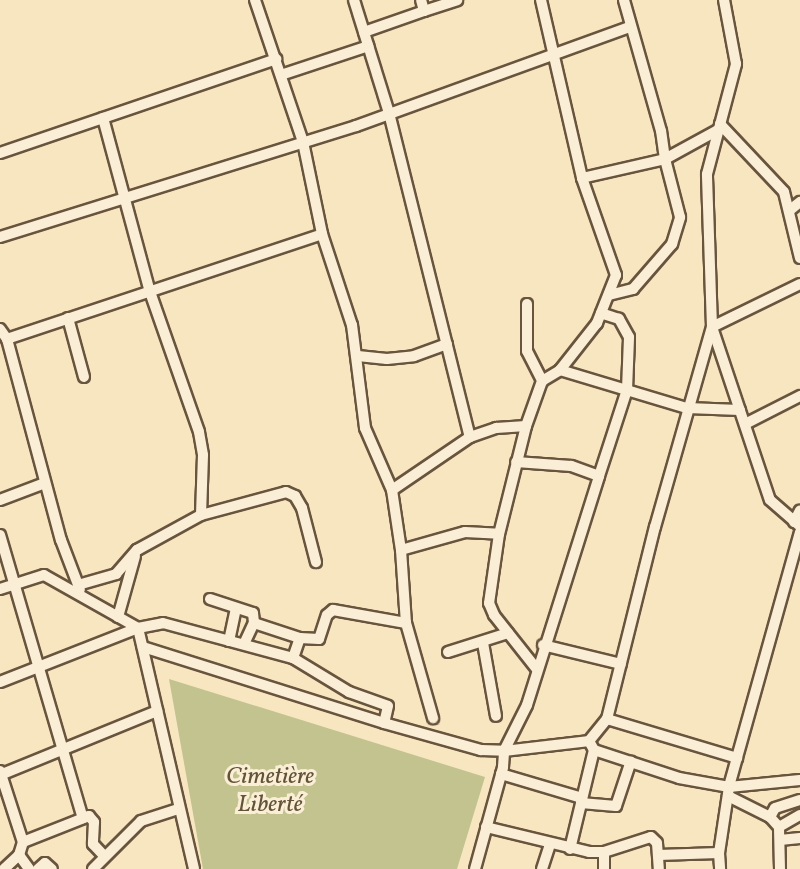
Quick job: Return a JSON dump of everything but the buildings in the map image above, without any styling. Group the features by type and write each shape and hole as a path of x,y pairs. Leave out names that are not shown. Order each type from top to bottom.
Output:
{"street":[{"path":"255,0 303,142 322,234 358,356 365,428 392,490 402,550 406,622 433,718"},
{"path":"354,0 389,113 470,437"},
{"path":"364,32 422,6 457,0"},
{"path":"536,668 508,633 489,603 499,534 526,426 542,381 560,370 601,313 616,275 582,178 541,0"},
{"path":"609,295 633,289 672,244 680,217 665,159 661,131 624,0"},
{"path":"724,0 736,64 707,174 712,327 770,500 798,527"},
{"path":"0,237 303,142 553,56 630,27"},
{"path":"281,75 368,46"},
{"path":"0,153 276,59"},
{"path":"103,118 149,289 199,432 203,455 201,515"},
{"path":"582,178 665,159 719,127"},
{"path":"719,127 784,192 800,258"},
{"path":"790,210 800,202"},
{"path":"7,339 149,289 322,234"},
{"path":"570,849 591,746 607,719 687,408 712,327 800,284"},
{"path":"527,304 527,351 542,381"},
{"path":"475,869 501,774 504,751 527,705 543,645 627,390 629,337 619,319 601,313"},
{"path":"68,318 84,377"},
{"path":"0,329 7,339 45,483 84,597"},
{"path":"358,356 387,359 414,356 447,345"},
{"path":"560,370 687,408 740,410"},
{"path":"745,424 800,396"},
{"path":"392,490 470,437 496,428 526,426"},
{"path":"516,462 571,466 599,476"},
{"path":"0,500 45,483"},
{"path":"78,585 116,574 137,550 201,515 286,492 295,496 302,508 316,562"},
{"path":"720,869 718,853 728,791 798,527 800,510"},
{"path":"402,550 465,532 499,534"},
{"path":"0,535 41,666 83,818"},
{"path":"118,616 137,550"},
{"path":"0,589 16,582 44,575 138,628 178,809 194,869"},
{"path":"210,599 255,614 254,623 244,644"},
{"path":"229,641 236,609"},
{"path":"254,623 300,638 319,639 327,615 333,610 406,622"},
{"path":"0,682 138,628 164,623 293,658 350,692 388,706 384,723"},
{"path":"448,652 483,643 508,633"},
{"path":"293,658 300,638"},
{"path":"483,643 496,716"},
{"path":"543,645 621,664"},
{"path":"143,647 384,723 482,750 504,751 591,746 679,778 728,791 770,817 779,827 780,869"},
{"path":"4,869 19,855 22,842 0,774 157,711"},
{"path":"607,719 737,758"},
{"path":"501,774 581,801 616,806 631,761"},
{"path":"728,791 800,780"},
{"path":"770,817 775,808 800,800"},
{"path":"93,869 145,819 178,809"},
{"path":"779,827 800,815"},
{"path":"22,842 83,818 93,819 93,844 104,856"},
{"path":"486,827 570,849 604,852 651,837 657,843 659,869"},
{"path":"780,840 800,838"},
{"path":"542,869 550,844"},
{"path":"604,852 604,869"},
{"path":"658,855 718,853"},
{"path":"19,855 29,869"},
{"path":"38,869 45,863 52,869"}],"green space":[{"name":"Cimetière Liberté","path":"169,679 485,777 457,869 203,869"}]}
